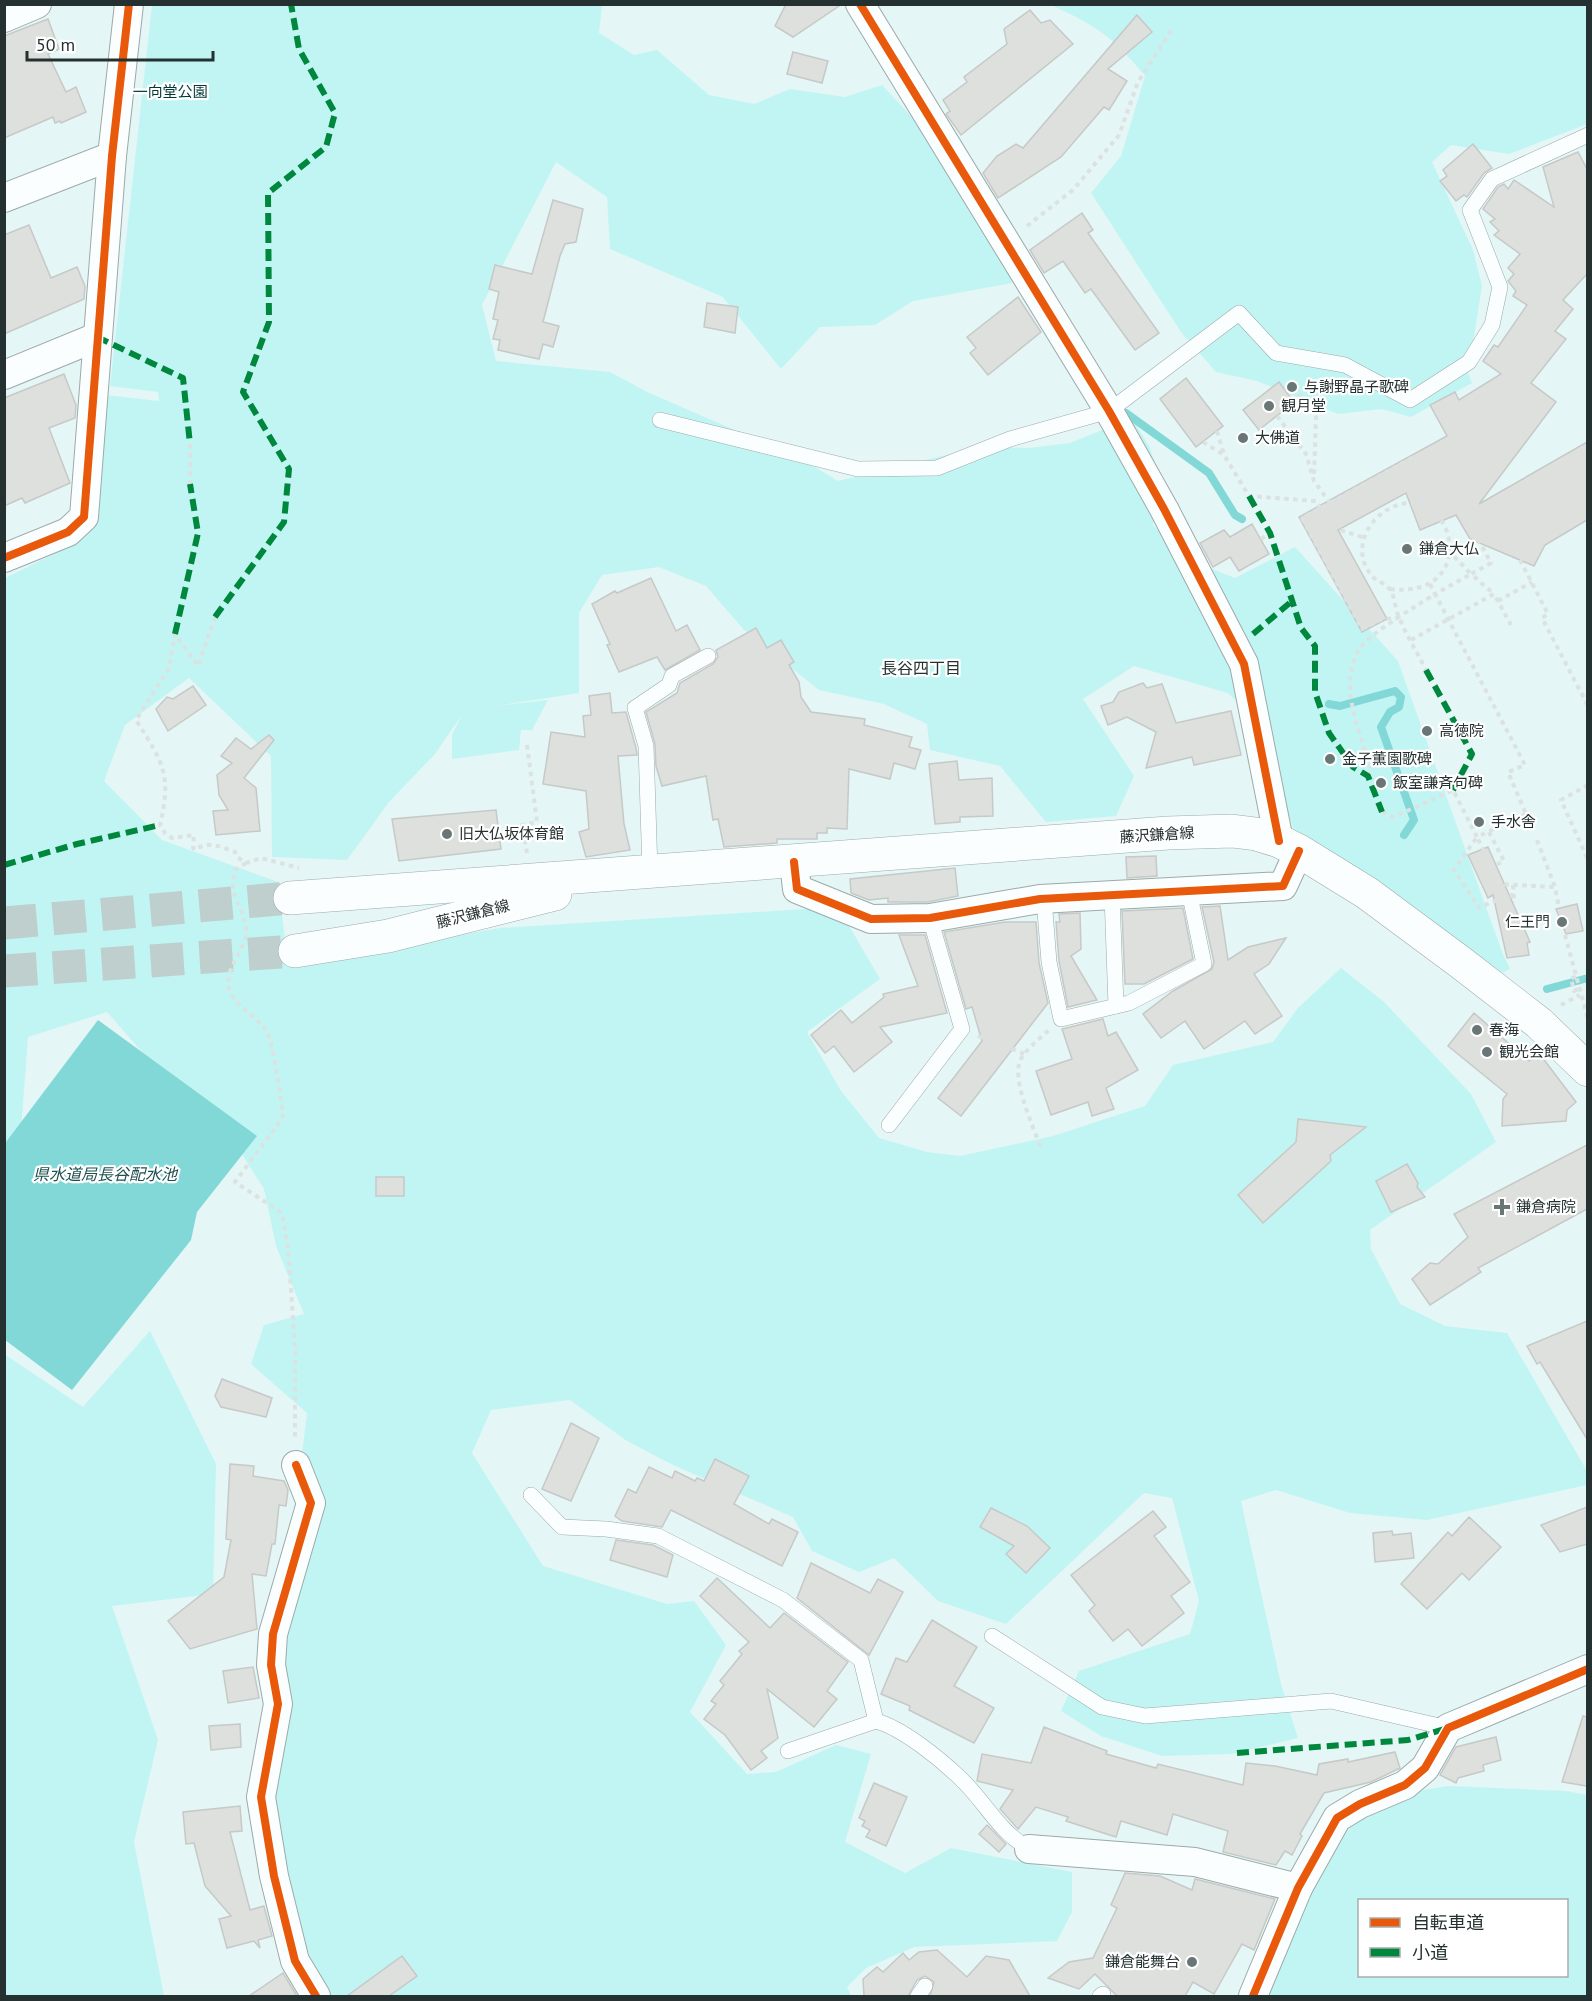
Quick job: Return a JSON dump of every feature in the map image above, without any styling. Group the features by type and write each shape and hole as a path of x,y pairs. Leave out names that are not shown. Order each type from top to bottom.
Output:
{"main road":[{"name":"藤沢鎌倉線","path":"290,898 1168,833 1232,831 1256,834 1289,846 1367,892 1539,1023 1587,1070"},
{"name":"藤沢鎌倉線","path":"295,951 388,936 650,872"}],"street":[{"path":"4,18 37,4"},
{"path":"4,558 68,532 84,517 112,156 129,4"},
{"path":"794,862 797,890 871,919 930,918 1044,899 1283,886 1289,846 1244,664 1164,509 1109,411 1008,242 860,4"},
{"path":"4,198 112,156"},
{"path":"4,375 97,337"},
{"path":"296,1465 311,1503 273,1634 271,1665 278,1704 261,1797 274,1876 295,1960 316,1996"},
{"path":"1253,1996 1298,1888 1321,1842 1337,1818 1360,1804 1405,1785 1425,1768 1448,1728 1587,1669"},
{"path":"1029,1849 1195,1862 1298,1888"}],"lane":[{"path":"660,420 858,469 937,468 1010,439 1109,411 1239,313 1276,352 1345,365 1410,400 1469,362 1492,325 1500,287 1470,210 1492,178 1587,135"},
{"path":"650,872 646,746 635,708 669,685 672,676 708,656"},
{"path":"1044,899 1049,962 1061,1019 1130,1003 1204,964 1189,891"},
{"path":"1112,895 1116,1006"},
{"path":"889,1125 962,1029 930,918"},
{"path":"531,1495 562,1527 606,1529 658,1536 783,1600 861,1660 876,1720"},
{"path":"992,1636 1102,1707 1145,1716 1331,1701 1448,1728"},
{"path":"788,1750 876,1720 891,1725 960,1778 994,1821 1011,1838 1029,1849"}],"path":[{"path":"1008,242 1074,189 1119,135 1138,82 1172,29"},
{"path":"1299,394 1316,417 1314,481"},
{"path":"1277,416 1306,454 1314,481 1330,503"},
{"path":"1217,431 1224,455 1249,496 1316,501 1331,527 1362,537"},
{"path":"1203,442 1224,455"},
{"path":"190,444 190,484"},
{"path":"1367,611 1319,523 1446,454"},
{"path":"1399,618 1382,620 1362,629 1302,518 1414,457 1430,487 1419,504"},
{"path":"1368,776 1371,769 1353,710 1350,692 1351,671 1359,649 1369,638 1435,594 1491,563 1435,460"},
{"path":"1401,504 1419,504 1434,511 1447,527 1450,552 1445,570 1430,584 1411,591 1390,589 1373,577 1362,558 1362,537 1376,516 1401,504"},
{"path":"1495,512 1548,614 1542,618 1587,706"},
{"path":"1261,539 1270,533"},
{"path":"1450,552 1494,594 1511,625"},
{"path":"1498,601 1532,582"},
{"path":"1430,584 1525,765 1508,772 1532,828"},
{"path":"1390,589 1399,618 1426,670"},
{"path":"1411,640 1449,621 1494,594"},
{"path":"215,617 198,666 175,634 169,668 136,720 163,763 167,796 160,825 165,833 172,838 194,835 192,848 195,850 203,844 217,846 235,852 237,857 246,862"},
{"path":"527,745 537,822 522,825 532,880"},
{"path":"1587,785 1561,800 1587,860"},
{"path":"1382,812 1394,817 1453,790 1500,884 1555,887"},
{"path":"1514,895 1505,896 1479,908 1454,870 1477,837 1526,814"},
{"path":"1489,832 1504,861 1492,867"},
{"path":"1536,840 1555,887 1559,908"},
{"path":"296,1465 295,1347 288,1248 282,1213 235,1182 282,1119 283,1114 268,1033 237,1001 229,988 230,975 246,941 246,925 234,897 232,884 235,870 246,862 261,858 306,869"},
{"path":"1513,885 1514,903"},
{"path":"1565,935 1573,978 1587,1019"},
{"path":"1204,964 1237,1025"},
{"path":"1040,1146 1019,1084 1018,1068 1025,1054 1061,1019"},
{"path":"962,1029 1025,1054"}],"green space":[{"name":"一向堂公園","path":"152,5 602,5 599,33 634,55 657,50 709,95 754,104 790,89 845,97 882,85 924,130 994,221 1012,283 913,301 875,325 820,327 781,369 723,297 610,249 607,197 556,162 482,305 496,361 610,372 647,392 744,434 768,439 838,481 951,454 994,447 1029,448 1070,443 1132,418 1149,446 1159,473 1153,525 1189,560 1235,578 1295,547 1398,661 1510,969 1495,976 1293,828 1261,725 1228,693 1134,666 1083,699 1134,776 1116,816 1046,822 1000,766 930,750 927,724 884,704 819,690 744,630 706,586 659,567 602,575 579,613 579,693 495,706 548,700 532,730 521,730 519,750 452,759 452,735 461,716 435,754 389,802 347,860 272,857 271,756 189,678 125,725 104,781 162,840 278,882 288,965 500,928 838,907 880,979 807,1032 841,1091 879,1138 927,1152 960,1156 1053,1136 1145,1106 1173,1065 1273,1042 1298,1008 1341,968 1383,1001 1471,1094 1496,1142 1370,1230 1371,1249 1400,1304 1445,1326 1507,1333 1587,1471 1587,1485 1427,1520 1350,1513 1276,1490 1241,1501 1281,1684 1298,1738 1231,1754 1162,1756 1101,1736 1061,1711 1079,1671 1190,1634 1199,1601 1172,1498 1144,1493 1006,1624 938,1601 894,1558 859,1572 812,1551 793,1517 673,1465 627,1441 570,1400 491,1410 472,1453 543,1566 667,1604 694,1601 726,1645 690,1712 747,1774 776,1772 836,1745 871,1754 845,1842 905,1873 951,1848 1072,1872 1072,1912 1057,1941 914,1947 866,1968 847,1987 851,1996 330,1996 301,1952 248,1790 273,1689 307,1413 251,1364 264,1325 304,1314 276,1246 264,1189 231,1137 190,1107 107,1012 28,1037 15,1211 5,1227 5,578 56,553 94,514 105,395 159,401 158,392 110,386"},
{"path":"1051,5 1587,5 1587,124 1509,154 1451,145 1432,162 1473,250 1482,286 1468,373 1472,383 1411,417 1382,409 1338,414 1257,381 1216,372 1181,332 1091,193 1121,156 1145,76 1114,42 1092,26"},
{"path":"150,1331 216,1464 213,1594 112,1606 158,1740 134,1842 164,1996 5,1996 4,1354 83,1407"},
{"path":"1448,1786 1566,1791 1587,1795 1587,1996 1268,1996 1298,1907 1341,1830 1399,1794"}],"water":[{"name":"県水道局長谷配水池","path":"98,1020 257,1136 197,1212 191,1240 72,1390 5,1340 6,1142"}],"building":[{"path":"786,4 842,4 793,37 775,26"},
{"path":"1030,10 1041,23 1050,20 1073,44 961,135 946,114 950,111 943,100 967,82 964,77 1007,44 1004,29"},
{"path":"1137,15 1152,32 1108,69 1127,81 1109,110 1104,107 1061,157 998,198 983,173 997,156 1016,144 1023,148"},
{"path":"48,19 59,49 48,54 66,92 76,87 86,112 61,123 60,121 55,123 53,117 4,138 4,36"},
{"path":"793,52 828,61 822,83 787,74"},
{"path":"1473,144 1492,168 1484,173 1467,197 1464,195 1456,201 1440,181 1447,176 1443,170"},
{"path":"1578,152 1587,169 1587,274 1563,300 1573,309 1555,331 1566,339 1531,383 1556,402 1479,504 1587,442 1587,520 1545,545 1534,566 1470,539 1456,515 1420,530 1406,493 1338,530 1387,619 1362,632 1299,517 1447,436 1430,405 1455,392 1459,400 1501,374 1483,361 1494,345 1498,347 1527,305 1513,296 1516,291 1508,281 1514,274 1508,268 1520,254 1494,235 1499,231 1490,222 1495,219 1483,209 1498,187 1504,184 1508,189 1514,180 1554,207 1543,167"},
{"path":"553,200 583,209 576,242 565,244 560,256 543,322 559,326 553,347 543,344 539,359 498,350 500,340 493,339 498,320 493,319 499,292 489,289 495,265 532,274"},
{"path":"1082,213 1093,230 1088,233 1159,333 1135,350 1091,289 1085,293 1063,261 1044,273 1030,250"},
{"path":"29,225 51,278 77,267 85,286 84,299 4,334 4,235"},
{"path":"1018,297 1041,332 988,375 970,353 976,348 967,337"},
{"path":"707,303 738,307 735,333 704,327"},
{"path":"64,374 76,405 75,418 49,428 70,483 25,503 22,498 4,506 4,398"},
{"path":"1186,378 1223,426 1196,447 1160,399"},
{"name":"観月堂","path":"1279,382 1294,402 1259,430 1243,410"},
{"path":"1252,524 1269,554 1239,571 1230,557 1213,567 1200,543 1224,530 1230,537"},
{"path":"651,578 676,631 687,625 700,650 665,670 657,657 619,672 607,645 610,644 592,604 615,591 617,593"},
{"path":"756,628 767,648 781,640 794,662 789,665 799,682 801,697 811,712 865,719 864,725 912,737 909,747 921,750 915,769 894,763 890,779 849,769 847,829 827,828 827,833 817,833 817,839 777,839 777,843 724,847 718,819 713,820 706,776 662,786 656,766 655,744 646,712 677,693 680,683 713,664 718,657 716,650"},
{"path":"1143,683 1147,688 1162,684 1176,723 1231,711 1241,755 1194,765 1192,757 1146,768 1156,732 1127,717 1108,725 1101,706 1113,702 1119,692"},
{"path":"193,686 206,705 168,731 156,709 167,697 173,699"},
{"path":"610,693 612,713 626,712 637,755 618,756 624,824 630,850 586,857 579,832 589,829 586,791 543,784 551,732 585,737 583,716 591,715 589,696"},
{"path":"269,735 274,740 244,778 256,788 260,831 216,835 213,811 228,810 219,795 217,775 232,763 221,756 236,738 251,749"},
{"path":"957,761 959,780 992,778 993,816 960,817 960,822 935,824 929,764"},
{"name":"旧大仏坂体育館","path":"496,810 501,849 399,861 392,819"},
{"path":"1488,847 1530,942 1527,943 1529,955 1507,958 1493,895 1488,898 1468,855"},
{"path":"1156,856 1157,876 1127,878 1126,857"},
{"path":"955,868 958,896 928,902 888,902 888,898 869,900 851,893 850,879"},
{"path":"1577,904 1583,931 1566,934 1556,909"},
{"path":"1220,906 1228,960 1248,947 1286,938 1269,964 1254,974 1282,1016 1255,1034 1245,1021 1204,1049 1185,1021 1161,1038 1143,1014 1173,991 1212,969 1214,962 1202,907"},
{"path":"1183,908 1193,959 1144,984 1125,984 1122,911"},
{"path":"1080,913 1081,949 1071,956 1097,1000 1068,1007 1059,961 1056,922 1060,922 1059,914"},
{"path":"1005,922 1036,922 1039,963 1048,1003 961,1116 938,1098 982,1041 972,1007 966,1009 944,932"},
{"path":"899,935 925,935 947,1013 880,1027 892,1042 854,1072 834,1046 825,1053 811,1035 841,1010 852,1023 884,997 883,994 918,986"},
{"path":"1474,1013 1529,1061 1539,1053 1576,1102 1567,1110 1566,1121 1502,1126 1503,1099 1507,1094 1448,1046"},
{"path":"1103,1019 1108,1036 1116,1032 1138,1070 1106,1088 1114,1109 1092,1116 1088,1102 1051,1115 1036,1071 1072,1059 1062,1029"},
{"path":"1298,1119 1366,1127 1330,1155 1331,1161 1263,1223 1238,1195 1296,1142"},
{"path":"1587,1145 1587,1209 1478,1268 1481,1272 1430,1305 1412,1279 1430,1263 1438,1264 1468,1237 1454,1214"},
{"path":"1407,1164 1418,1183 1417,1187 1425,1197 1391,1212 1376,1181"},
{"path":"376,1177 404,1177 404,1196 376,1196"},
{"path":"1587,1321 1587,1439 1540,1362 1537,1364 1527,1346"},
{"path":"222,1379 272,1398 266,1417 221,1407 215,1396"},
{"path":"571,1423 599,1438 571,1501 542,1489"},
{"path":"715,1459 749,1476 734,1504 769,1524 772,1519 798,1532 782,1566 671,1510 662,1527 622,1521 615,1516 628,1489 636,1493 649,1467 672,1478 675,1471 695,1481 697,1478 704,1481"},
{"path":"230,1464 254,1466 253,1476 284,1481 288,1490 286,1506 279,1505 275,1544 272,1544 266,1576 252,1574 257,1629 190,1649 168,1621 224,1577 231,1540 226,1539"},
{"path":"1587,1507 1587,1544 1560,1552 1541,1525"},
{"path":"991,1508 1027,1526 1050,1548 1026,1573 1006,1554 1014,1546 980,1527"},
{"path":"1153,1511 1166,1527 1154,1536 1190,1582 1171,1596 1184,1613 1142,1646 1128,1629 1113,1641 1089,1611 1095,1605 1071,1575"},
{"path":"1469,1517 1501,1547 1469,1580 1462,1573 1427,1609 1401,1584 1448,1532 1452,1536"},
{"path":"1392,1531 1393,1535 1411,1533 1414,1558 1375,1562 1373,1533"},
{"path":"616,1540 653,1545 673,1555 667,1577 610,1560"},
{"path":"811,1563 870,1593 878,1579 903,1592 869,1655 797,1598"},
{"path":"717,1578 770,1628 784,1613 848,1662 827,1691 837,1699 814,1727 767,1689 778,1738 761,1751 767,1758 751,1770 725,1735 704,1719 716,1704 711,1701 724,1685 720,1681 742,1654 739,1651 749,1642 700,1596"},
{"path":"932,1620 977,1647 954,1686 994,1708 974,1743 909,1710 910,1706 881,1694 896,1658 907,1662"},
{"path":"253,1667 259,1698 228,1703 223,1671"},
{"path":"1583,1716 1587,1717 1587,1786 1562,1782"},
{"path":"240,1724 241,1747 211,1750 209,1726"},
{"path":"1044,1727 1107,1751 1106,1754 1156,1768 1158,1764 1243,1785 1246,1763 1275,1766 1317,1775 1319,1764 1348,1759 1348,1762 1395,1752 1400,1768 1371,1782 1324,1793 1300,1834 1302,1836 1292,1855 1285,1851 1276,1865 1223,1852 1228,1831 1173,1814 1167,1835 1121,1821 1116,1837 1066,1821 1068,1817 1036,1807 1018,1829 1000,1809 1013,1790 977,1781 982,1754 1031,1763"},
{"path":"1496,1737 1501,1760 1483,1765 1484,1771 1458,1778 1456,1783 1440,1775 1456,1747"},
{"path":"874,1783 907,1797 886,1846 866,1837 870,1830 862,1826 865,1821 859,1818"},
{"path":"240,1806 242,1831 230,1832 250,1910 264,1906 272,1936 258,1940 260,1948 254,1941 227,1948 219,1919 231,1916 205,1886 194,1843 186,1844 183,1812"},
{"path":"987,1825 1006,1844 999,1852 979,1834"},
{"path":"1125,1873 1160,1876 1192,1890 1195,1879 1275,1899 1254,1950 1242,1944 1214,1994 1193,1982 1185,1996 1117,1996 1095,1974 1079,1989 1048,1978 1069,1962 1093,1958 1117,1908 1111,1905"},
{"path":"937,1950 967,1977 986,1956 1009,1960 1030,1996 930,1996 934,1982 925,1976 917,1980 908,1996 864,1996 863,1979 877,1967 883,1972 903,1953 909,1960 919,1952"},
{"path":"402,1956 417,1976 389,1996 347,1996"},
{"path":"283,1973 297,1996 249,1996"}],"waterway":[{"path":"1126,413 1209,473 1235,515 1242,519"},
{"path":"1329,704 1340,706 1395,691 1401,697 1399,707 1390,712 1381,727 1414,820 1404,835"},
{"path":"1547,989 1588,978"}],"tunnel":[{"path":"4,923 290,898"},
{"path":"4,971 295,951"}],"marked path":[{"path":"215,617 284,522 289,469 243,392 269,322 268,193 326,147 335,113 299,49 291,4"},
{"path":"97,337 183,378 190,444"},
{"path":"175,634 198,533 190,484"},
{"path":"1249,496 1270,533 1301,628 1315,646 1315,692 1329,733 1353,767 1368,776 1382,812"},
{"path":"1253,634 1292,601"},
{"path":"1426,670 1472,754 1453,790"},
{"path":"4,865 77,844 160,825"},
{"path":"1237,1753 1408,1740 1448,1728"}],"cycle path":[{"path":"4,558 68,532 84,517 112,156 129,4"},
{"path":"860,4 1109,411 1164,509 1244,664 1279,841"},
{"path":"794,862 797,889 871,919 930,918 1040,899 1283,886 1299,851"},
{"path":"296,1465 311,1503 273,1634 271,1665 278,1704 261,1797 274,1876 295,1961 316,1996"},
{"path":"1253,1996 1298,1888 1337,1818 1360,1804 1405,1785 1425,1768 1448,1728 1588,1669"}],"place":[{"name":"与謝野晶子歌碑","path":"1292,387"},
{"name":"観月堂","path":"1269,406"},
{"name":"大佛道","path":"1243,438"},
{"name":"鎌倉大仏","path":"1407,549"},
{"name":"高徳院","path":"1427,731"},
{"name":"金子薫園歌碑","path":"1330,759"},
{"name":"飯室謙斉句碑","path":"1381,783"},
{"name":"手水舎","path":"1479,822"},
{"name":"旧大仏坂体育館","path":"447,834"},
{"name":"仁王門","path":"1562,922"},
{"name":"春海","path":"1477,1030"},
{"name":"観光会館","path":"1487,1052"},
{"name":"鎌倉病院","path":"1502,1207"},
{"name":"鎌倉能舞台","path":"1192,1962"}],"district":[{"name":"長谷四丁目","path":"921,668"}]}
